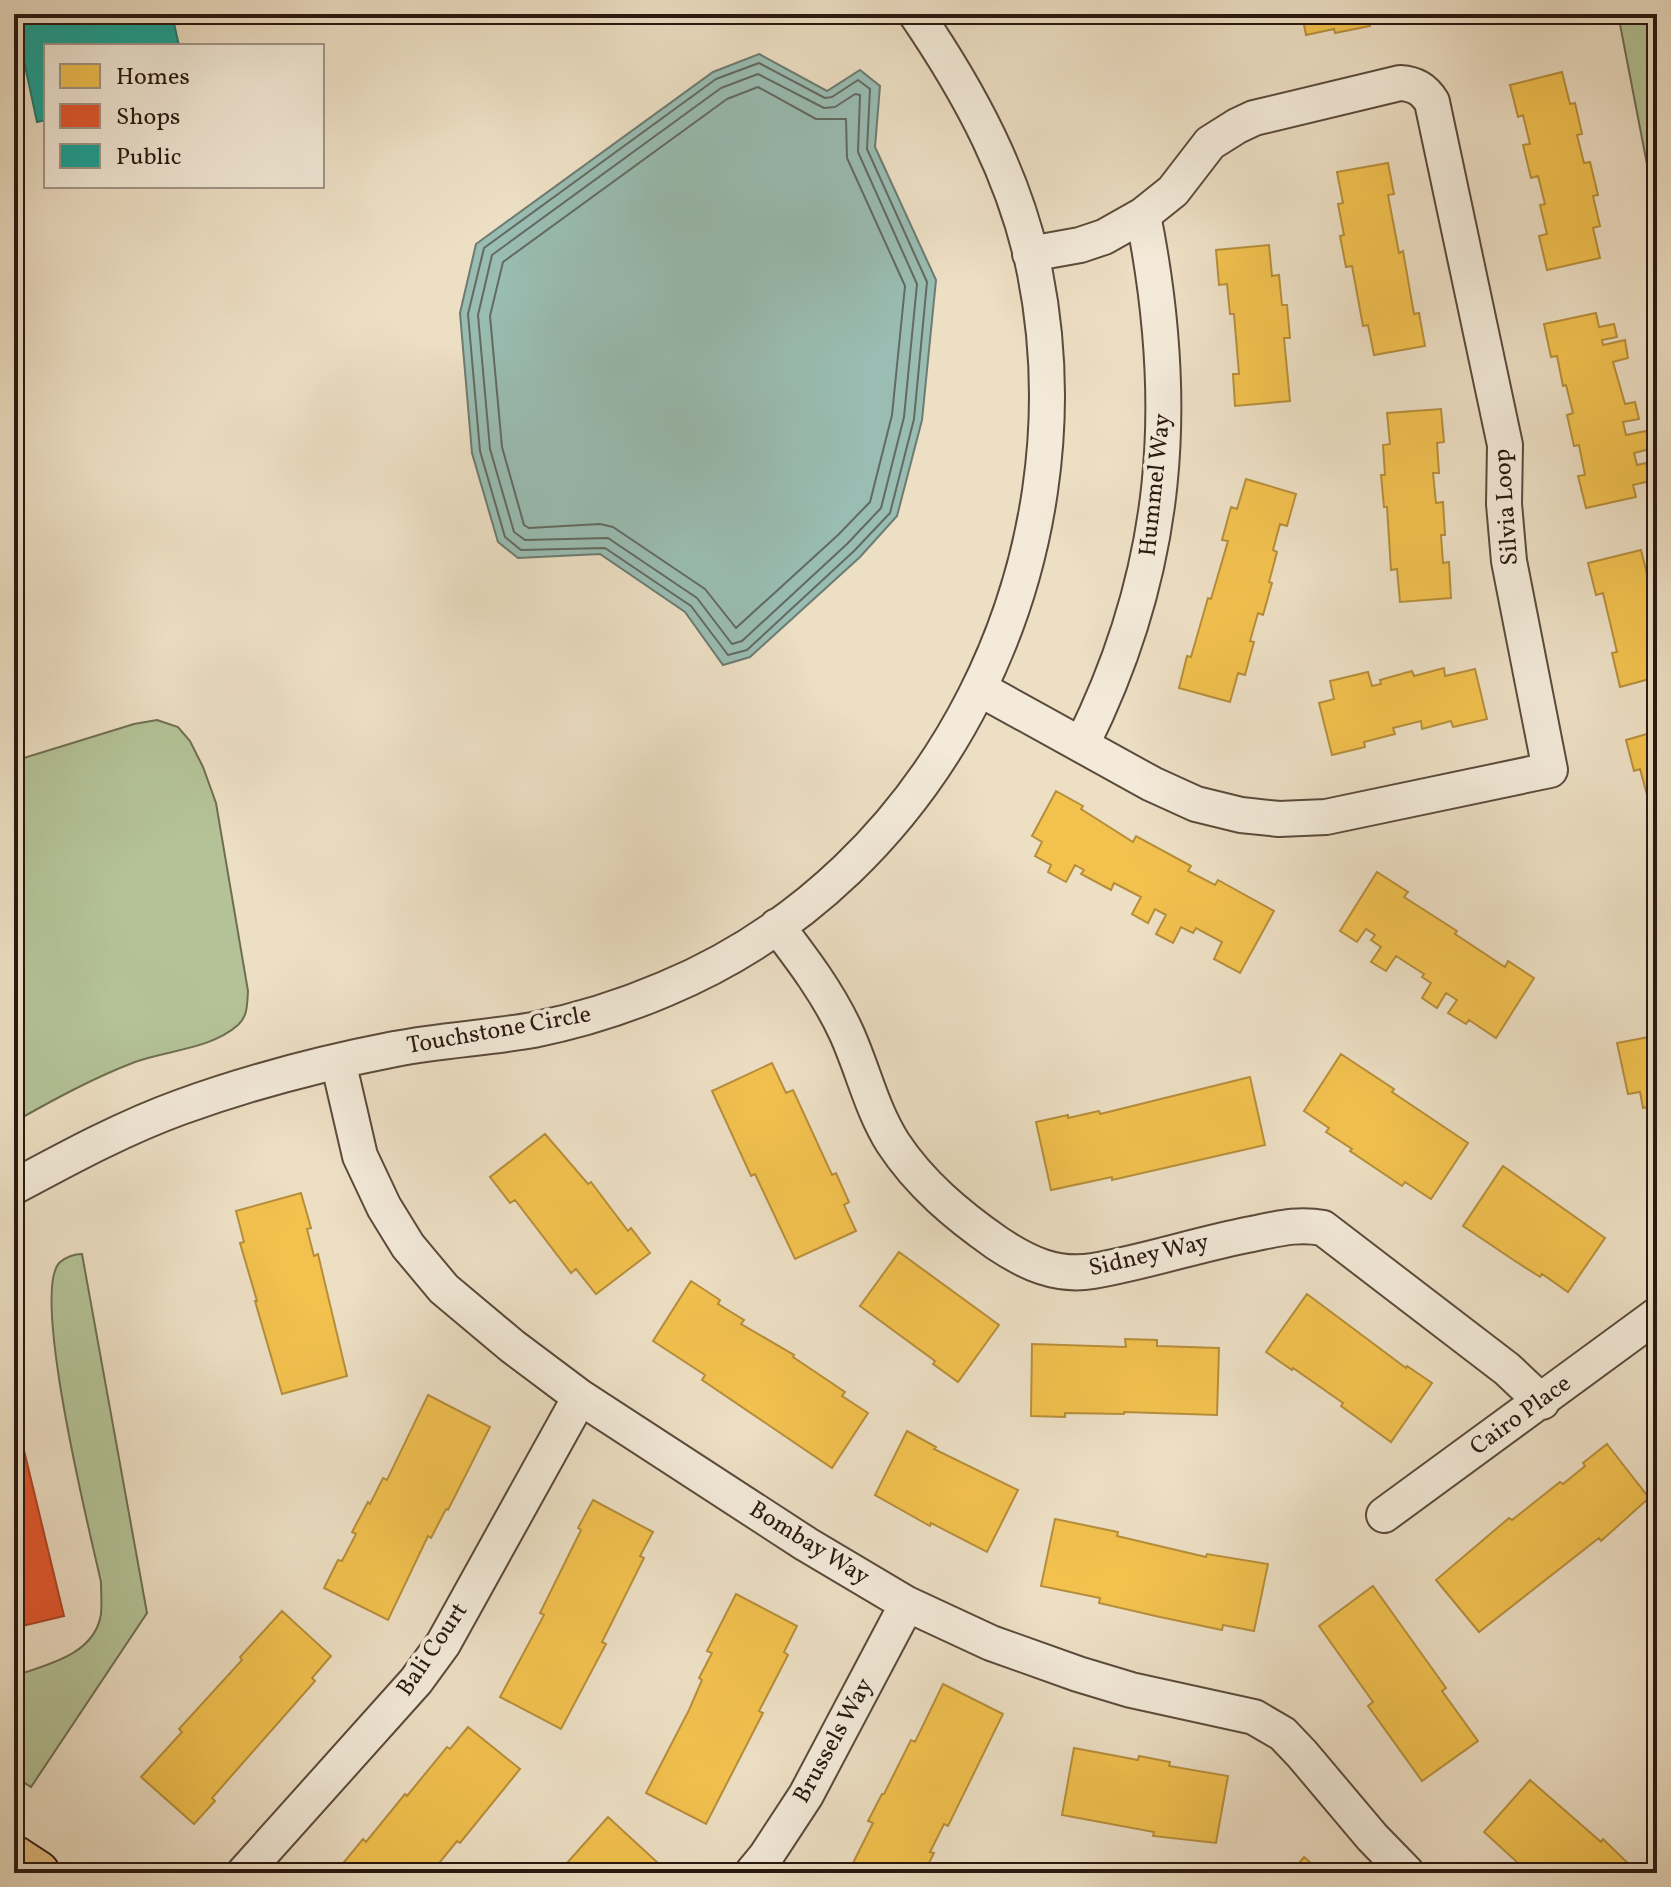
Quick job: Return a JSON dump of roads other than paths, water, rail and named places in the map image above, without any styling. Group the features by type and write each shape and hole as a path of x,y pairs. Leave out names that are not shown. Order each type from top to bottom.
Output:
{"main road":[{"path":"14,1858 37,1873"}],"street":[{"name":"Touchstone Circle","path":"14,1187 92,1145 179,1108 257,1082 400,1048 533,1030 602,1013 669,987 732,955 815,897 878,838 906,806 948,747 980,689 1010,617 1027,561 1045,461 1047,389 1045,346 1030,254 1015,201 980,118 951,66 916,14"},
{"name":"Silvia Loop","path":"980,689 1152,784 1196,804 1241,815 1279,819 1326,817 1550,770 1509,561 1504,504 1505,445 1432,102 1425,91 1400,83 1254,118 1210,143 1173,191 1143,215 1092,241 1030,254"},
{"name":"Hummel Way","path":"1082,744 1136,612 1148,567 1160,488 1164,439 1163,359 1160,311 1143,215"},
{"name":"Sidney Way","path":"777,926 818,980 846,1033 869,1099 894,1143 925,1183 962,1218 1008,1250 1033,1265 1061,1273 1091,1272 1289,1226 1303,1224 1323,1228 1507,1369 1542,1402"},
{"name":"Bombay Way","path":"338,1061 360,1156 384,1207 408,1246 444,1289 512,1346 580,1397 806,1544 907,1604 991,1643 1078,1674 1131,1690 1254,1717 1283,1734 1407,1873"},
{"name":"Cairo Place","path":"1384,1515 1657,1315"},
{"name":"Bali Court","path":"244,1873 416,1681 443,1644 580,1397"},
{"name":"Brussels Way","path":"752,1873 806,1795 907,1604"}],"water":[{"path":"759,54 827,91 860,70 880,86 875,147 936,280 922,420 897,516 860,557 750,657 723,665 685,612 600,554 518,558 498,542 472,453 460,313 476,244 713,72"}]}
